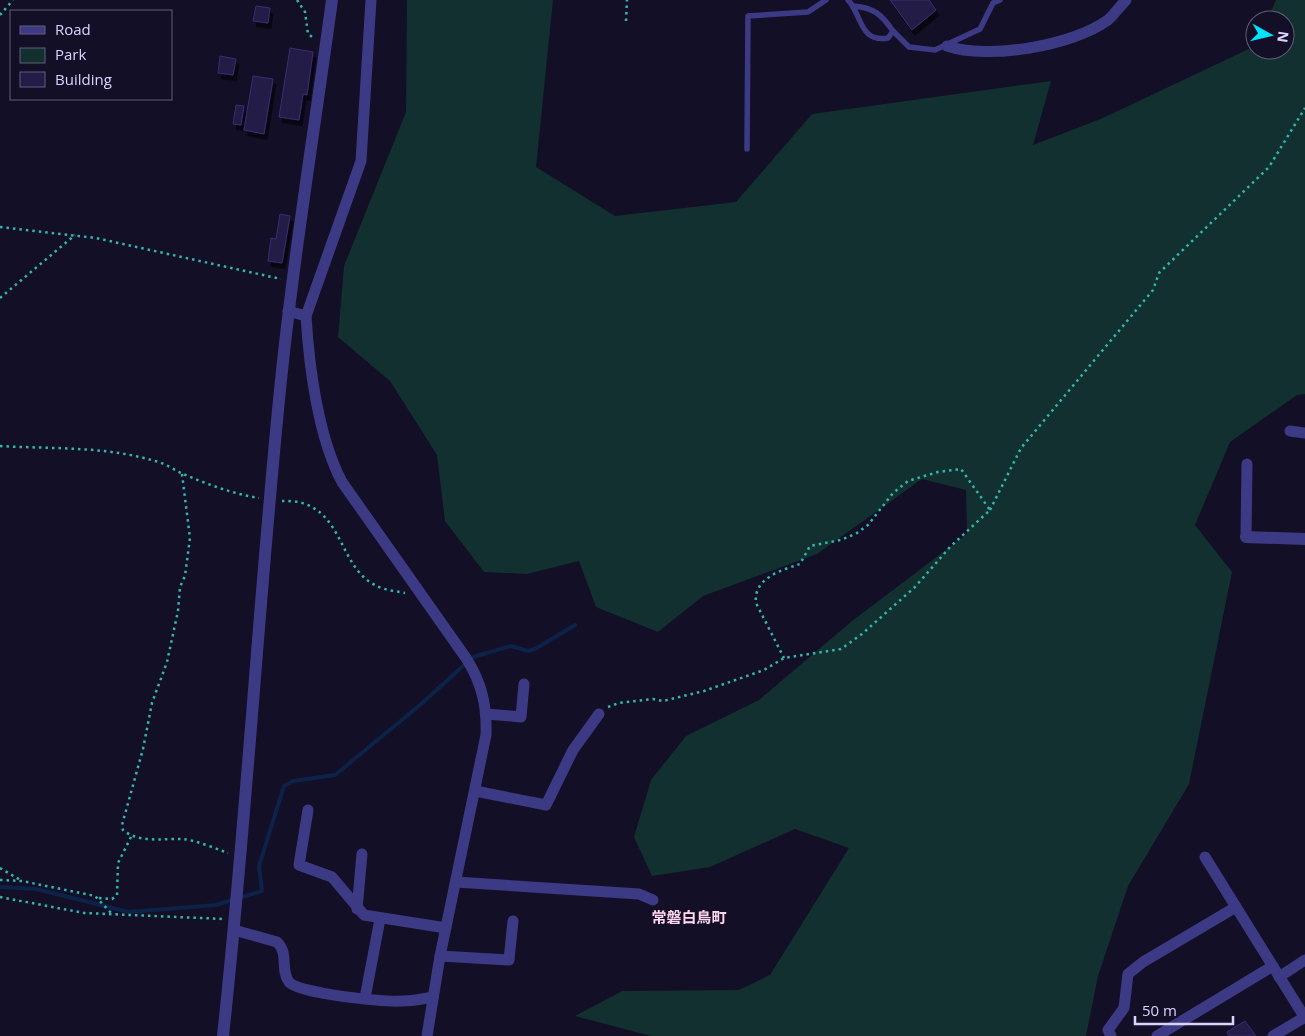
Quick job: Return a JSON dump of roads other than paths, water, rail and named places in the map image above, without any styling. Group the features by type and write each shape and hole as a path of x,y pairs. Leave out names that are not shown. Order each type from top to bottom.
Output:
{"street":[{"path":"223,1036 235,925 270,499 288,312 332,0"},
{"path":"371,0 361,161 306,316 309,357 333,465 342,482 421,597 468,661 480,685 487,714 486,735 440,956 427,1036"},
{"path":"947,46 962,51 1030,50 1088,31 1109,20 1126,0"},
{"path":"288,312 306,316"},
{"path":"1290,431 1305,433"},
{"path":"1248,464 1246,537 1305,540"},
{"path":"487,714 521,717 524,684"},
{"path":"474,791 546,805 573,750 599,714"},
{"path":"308,810 299,865 332,877 364,915 446,928"},
{"path":"357,909 362,854"},
{"path":"1205,857 1305,1017 1273,1036"},
{"path":"456,882 639,894 653,900"},
{"path":"1111,1036 1108,1030 1124,1008 1128,974 1143,962 1236,907"},
{"path":"365,998 380,918"},
{"path":"440,956 509,960 513,921"},
{"path":"235,925 277,942 284,953 287,978 298,988 365,998 401,1001 433,997"},
{"path":"1280,977 1305,960"},
{"path":"1157,1036 1273,966"}],"lane":[{"path":"747,149 748,16 808,12 826,0"},
{"path":"848,0 854,6 861,26 872,36 880,39 888,38 893,31"},
{"path":"854,6 870,7 910,47 935,50 980,29 994,3 1000,0"}],"waterway":[{"path":"0,887 36,889 129,912 216,905 262,891 259,866 284,786 293,781 335,775 420,705 473,657 511,646 528,651 535,649 575,625"}],"district":[{"name":"常磐白鳥町","path":"689,917"}]}
